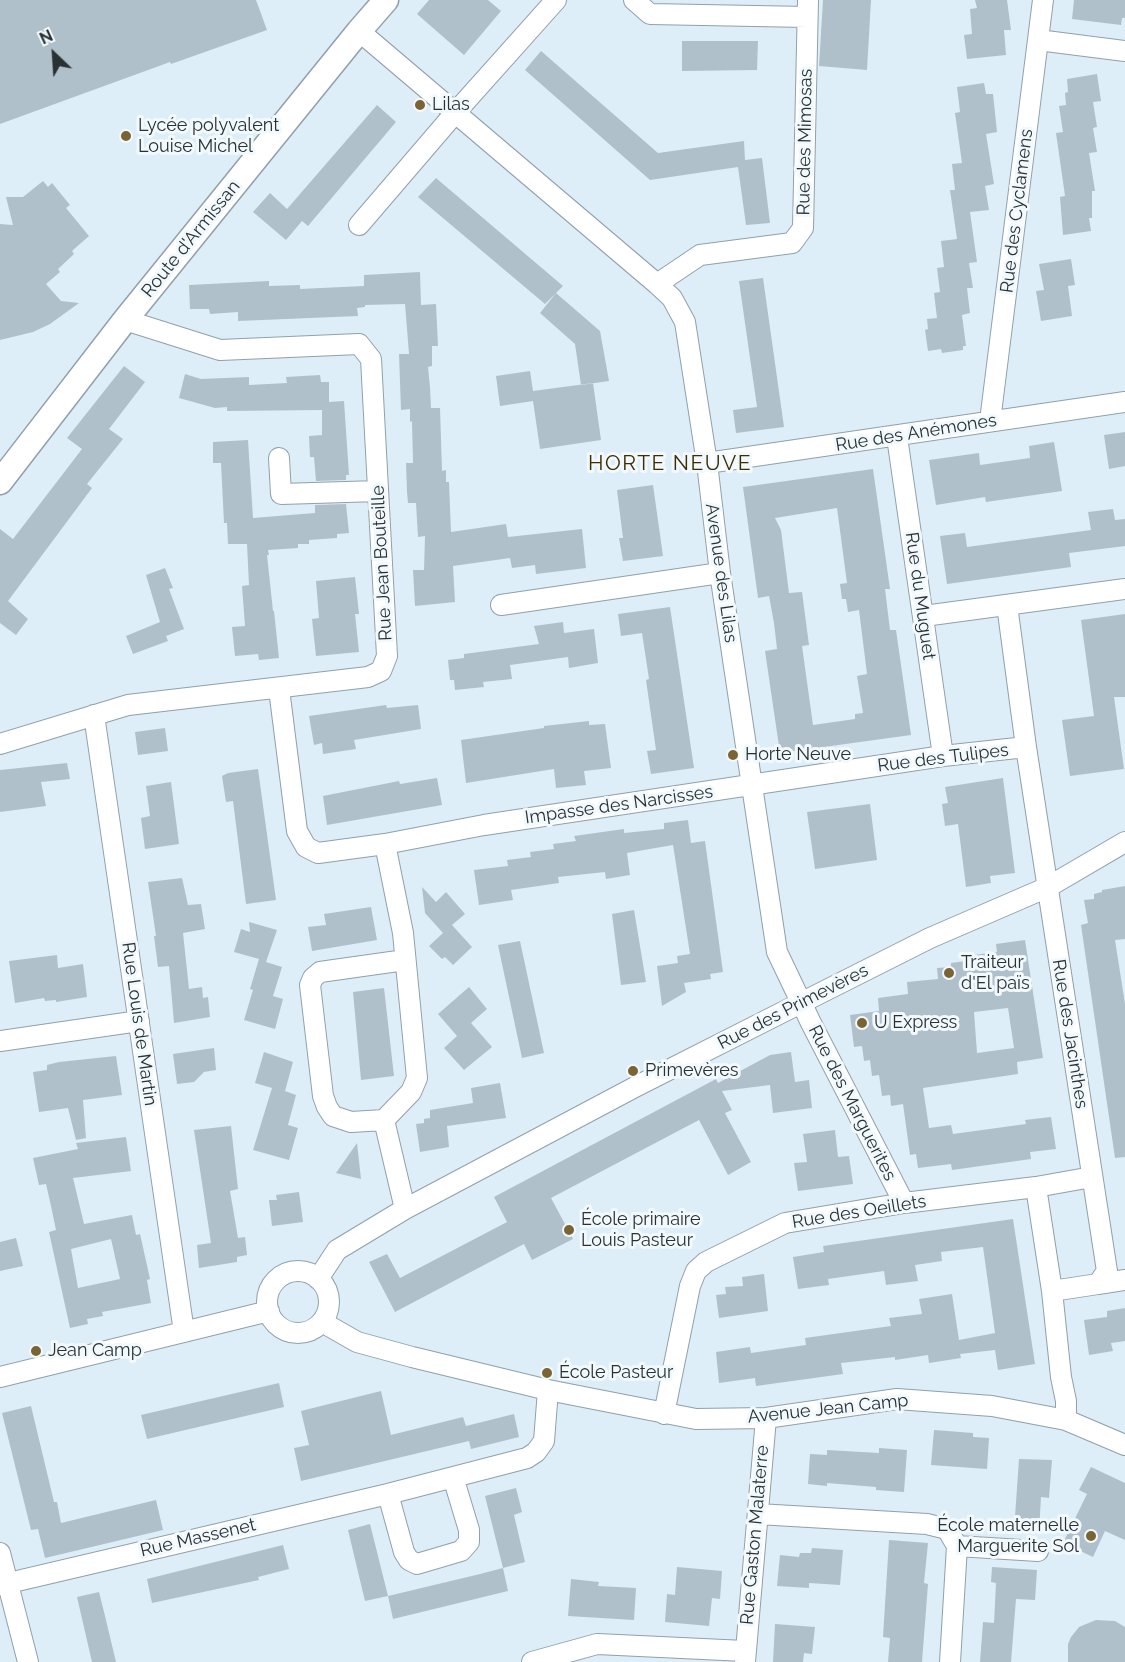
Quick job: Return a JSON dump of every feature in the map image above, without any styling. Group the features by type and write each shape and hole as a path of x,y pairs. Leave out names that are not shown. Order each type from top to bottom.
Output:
{"street":[{"name":"Route d'Armissan","path":"0,482 125,320 386,0"},
{"path":"359,225 556,0"},
{"path":"634,0 650,14 807,9"},
{"name":"Rue des Cyclamens","path":"990,421 1043,0"},
{"name":"Rue des Mimosas","path":"657,284 700,255 792,243 803,228 807,9"},
{"name":"Avenue des Lilas","path":"359,31 657,284 672,298 684,322 707,463 720,573 777,952 801,1003"},
{"path":"1038,40 1125,51"},
{"name":"Rue Jean Bouteille","path":"0,744 128,705 368,677 381,671 387,656 371,359 359,344 220,350 125,320"},
{"name":"Rue des Anémones","path":"707,463 1125,402"},
{"name":"Rue du Muguet","path":"897,437 943,756"},
{"path":"279,458 281,494 378,491"},
{"path":"501,605 720,573"},
{"path":"924,616 1125,589"},
{"name":"Rue des Jacinthes","path":"1007,605 1026,747 1107,1271 1098,1284"},
{"name":"Impasse des Narcisses","path":"279,689 297,831 306,847 318,853 385,844 484,825 753,785"},
{"name":"Rue Louis de Martin","path":"94,716 184,1332"},
{"name":"Rue des Tulipes","path":"753,785 943,756 1026,747"},
{"name":"Rue des Primevères","path":"318,1279 337,1250 405,1209 635,1088 930,938 1048,887 1125,842"},
{"path":"385,844 403,933 417,1078 411,1092 384,1120 351,1122 333,1116 323,1096 310,985 313,978 320,972 405,960"},
{"name":"Rue des Marguerites","path":"801,1003 904,1203"},
{"path":"0,1041 139,1021"},
{"path":"384,1120 405,1209"},
{"name":"Rue des Oeillets","path":"664,1414 690,1286 696,1271 706,1262 785,1223 904,1203 1036,1187 1092,1177"},
{"path":"1036,1187 1052,1291 1061,1377 1066,1401 1066,1420"},
{"path":"300,1271 318,1279 325,1286 329,1305 322,1322 306,1332 296,1333 279,1326 268,1311 267,1301 274,1283 290,1272 300,1271"},
{"path":"1052,1291 1125,1280"},
{"path":"0,1377 268,1311"},
{"name":"Avenue Jean Camp","path":"322,1322 357,1342 548,1390 696,1419 766,1418 897,1399 992,1406 1066,1420 1125,1445"},
{"name":"Rue Massenet","path":"4,1584 388,1494 527,1458 536,1452 544,1441 548,1390"},
{"name":"Rue Gaston Malaterre","path":"532,1662 597,1644 622,1654 745,1657 766,1418"},
{"path":"388,1494 404,1552 409,1560 417,1564 461,1551 468,1542 469,1530 453,1477"},
{"path":"758,1514 927,1524 947,1529 957,1546 950,1662"},
{"path":"957,1546 1038,1551"},
{"path":"0,1553 4,1584 28,1662"}],"building":[{"path":"0,0 256,0 267,30 171,64 170,62 0,124"},
{"path":"429,0 488,0 501,11 464,55 417,14"},
{"path":"823,0 871,0 867,70 819,66"},
{"path":"975,0 1007,0 1011,30 1004,30 1006,55 967,59 964,35 972,34 970,9 977,8"},
{"path":"1074,0 1125,0 1125,18 1122,18 1121,25 1072,19"},
{"path":"682,41 758,41 757,70 682,71"},
{"path":"541,51 658,153 744,141 745,160 762,158 770,223 746,225 738,167 650,180 525,70"},
{"path":"1097,74 1101,101 1093,102 1097,127 1093,128 1097,152 1089,153 1095,191 1092,191 1092,218 1089,218 1091,231 1063,235 1060,197 1065,196 1056,133 1063,132 1059,106 1066,105 1067,79"},
{"path":"984,83 986,94 993,94 997,132 986,134 994,184 985,186 989,210 970,212 977,262 969,263 973,288 967,288 970,313 962,315 966,346 963,346 963,350 942,353 941,349 928,351 925,330 928,329 927,319 937,318 934,293 940,292 937,268 944,267 941,241 957,239 950,190 955,190 952,164 962,163 955,113 960,112 957,87"},
{"path":"377,105 396,122 308,226 302,221 286,240 253,212 270,193 287,209"},
{"path":"436,178 563,286 545,304 418,197"},
{"path":"43,181 48,187 52,183 70,205 66,208 89,236 72,251 74,254 58,269 60,272 46,284 61,301 79,303 50,324 33,332 0,340 0,224 13,225 6,197 23,197"},
{"path":"1071,259 1075,285 1068,286 1072,316 1041,321 1036,291 1044,290 1039,264"},
{"path":"420,272 421,305 436,304 438,346 432,346 432,366 428,367 431,408 440,408 442,471 446,470 446,482 449,482 451,532 506,524 508,537 582,529 586,568 536,574 535,565 512,568 510,558 453,566 455,602 415,606 413,570 424,570 425,536 418,537 416,503 408,503 407,492 406,463 413,463 412,421 410,422 410,409 401,410 399,354 409,354 405,304 365,305 365,307 357,308 358,316 238,321 238,312 210,314 209,309 190,309 189,285 269,281 269,286 300,285 300,289 364,286 364,275"},
{"path":"763,278 784,427 736,433 733,410 757,407 739,281"},
{"path":"556,293 600,331 609,381 581,385 575,344 540,313"},
{"path":"124,366 145,382 109,429 123,439 87,484 92,488 8,601 28,619 16,635 0,623 0,529 13,539 82,449 67,438"},
{"path":"530,371 533,391 593,383 601,440 540,449 533,401 500,406 496,376"},
{"path":"185,374 201,379 249,377 249,385 287,383 286,377 320,375 321,382 329,382 329,402 344,401 349,475 346,475 346,480 316,481 314,457 310,457 309,436 322,435 322,410 227,411 227,407 215,408 179,398"},
{"path":"1125,432 1125,466 1109,469 1104,435"},
{"path":"248,440 253,518 315,513 315,505 346,504 349,533 337,534 337,538 309,540 309,544 298,544 298,548 268,550 279,658 259,660 258,654 235,656 232,627 245,626 242,586 249,585 247,544 228,544 227,523 224,523 221,463 213,463 213,442"},
{"path":"1054,442 1062,491 986,502 985,497 936,505 929,460 979,453 980,465 1030,458 1029,446"},
{"path":"873,469 890,589 885,589 890,630 896,630 911,735 780,753 765,651 777,649 774,623 769,596 758,598 743,487","holes":["837,508 847,583 840,584 842,599 846,599 848,612 859,610 867,674 857,676 863,713 855,714 855,719 813,725 802,646 809,645 802,592 789,593 781,530 775,518"]},
{"path":"653,485 663,556 623,561 619,538 623,538 617,490"},
{"path":"1113,509 1115,520 1125,519 1125,546 1069,553 1071,567 947,584 940,536 965,533 967,547 1091,530 1088,512"},
{"path":"165,568 173,588 169,589 184,629 166,636 168,641 133,654 126,636 160,622 146,575"},
{"path":"355,577 359,614 355,614 359,652 316,656 312,619 319,618 316,581"},
{"path":"670,607 694,768 651,774 647,751 656,750 642,633 621,636 618,614"},
{"path":"1125,614 1125,697 1114,697 1124,769 1070,776 1062,720 1094,716 1081,620"},
{"path":"563,622 564,633 594,629 598,663 569,668 568,657 510,665 512,679 483,682 484,687 455,690 454,680 450,680 448,660 464,658 464,654 539,644 534,626"},
{"path":"386,705 387,708 418,705 421,729 354,740 356,749 323,754 322,743 314,745 309,716"},
{"path":"589,721 589,725 605,724 611,768 584,771 586,785 556,788 554,769 466,783 461,740"},
{"path":"165,728 168,751 138,755 135,732"},
{"path":"67,763 70,779 41,782 46,806 0,812 0,770"},
{"path":"258,769 276,900 246,904 233,801 226,802 222,776"},
{"path":"437,778 442,805 327,825 323,796 399,781 400,784"},
{"path":"1003,778 1015,873 990,876 991,883 966,887 958,824 945,826 942,804 948,803 945,787"},
{"path":"171,782 179,844 145,849 141,818 150,816 146,786"},
{"path":"870,804 877,860 815,869 807,812"},
{"path":"688,820 691,843 705,841 723,972 710,974 711,979 684,983 686,992 662,1006 657,966 678,963 677,956 690,954 673,845 627,853 630,875 606,879 605,872 558,877 559,883 511,890 513,900 479,905 474,870 508,866 507,860 531,857 530,852 554,849 553,844 576,841 574,836 624,829 624,833 664,829 664,823"},
{"path":"182,878 188,905 201,904 205,929 183,933 189,989 202,987 203,998 208,997 210,1017 174,1023 169,966 158,967 148,882"},
{"path":"1125,886 1125,939 1115,940 1125,1004 1125,1157 1115,1158 1081,925 1088,923 1084,900 1094,899 1094,894 1102,890"},
{"path":"422,887 436,902 446,892 465,914 452,925 472,947 453,965 445,957 442,959 429,946 443,933 425,913"},
{"path":"371,907 377,940 312,951 308,927 326,925 324,914"},
{"path":"634,910 646,982 621,985 612,914"},
{"path":"249,922 277,930 266,962 282,967 273,996 283,999 275,1029 244,1020 259,959 234,952 241,929 250,932"},
{"path":"1025,940 1043,1058 1017,1062 1018,1074 923,1088 929,1128 951,1125 953,1134 1026,1124 1025,1120 1051,1117 1056,1149 1030,1152 1031,1159 952,1170 951,1164 918,1168 916,1154 910,1155 903,1104 891,1106 890,1095 882,1096 879,1075 872,1076 870,1060 864,1061 862,1046 854,1047 850,1015 879,1011 878,998 908,994 907,982 938,979 937,968 951,967 951,963 966,961 966,956 997,952 996,944","holes":["1008,1008 1014,1048 977,1053 974,1012"]},
{"path":"520,941 544,1053 522,1058 498,945"},
{"path":"57,955 58,968 83,964 87,997 56,1002 56,1000 45,1001 44,998 15,1003 9,961"},
{"path":"469,987 487,1009 471,1023 492,1047 464,1070 444,1048 457,1036 438,1014"},
{"path":"384,988 394,1076 361,1080 353,992"},
{"path":"214,1048 216,1070 204,1072 194,1082 177,1084 173,1054"},
{"path":"264,1052 293,1062 285,1091 296,1095 288,1125 298,1128 289,1160 253,1150 272,1088 255,1083"},
{"path":"791,1052 795,1082 809,1080 812,1108 773,1113 770,1085 722,1091 732,1110 725,1113 751,1162 728,1175 699,1120 551,1198 573,1239 532,1260 524,1244 395,1312 369,1262 387,1254 400,1278 507,1222 494,1197 716,1079 718,1083 770,1055"},
{"path":"116,1056 122,1095 83,1100 86,1138 76,1140 68,1108 39,1112 33,1072 47,1070 47,1065 59,1062"},
{"path":"500,1083 506,1118 447,1126 449,1147 420,1152 416,1124 424,1123 424,1119 430,1118 430,1110 473,1103 471,1088"},
{"path":"231,1126 238,1189 230,1191 238,1238 245,1237 247,1255 237,1257 237,1262 199,1268 197,1245 211,1243 194,1130"},
{"path":"835,1130 838,1157 849,1156 853,1184 798,1191 794,1163 807,1162 803,1134"},
{"path":"126,1137 131,1171 73,1178 84,1224 132,1215 136,1235 140,1234 150,1279 147,1280 151,1303 102,1312 103,1316 87,1319 88,1324 70,1328 49,1232 56,1230 51,1206 46,1184 39,1185 33,1158 78,1149 76,1143","holes":["111,1239 120,1279 78,1288 71,1249"]},
{"path":"357,1143 361,1179 336,1173"},
{"path":"299,1192 303,1222 272,1226 269,1200 277,1200 276,1195"},
{"path":"1013,1219 1035,1364 998,1370 995,1350 960,1354 961,1358 929,1363 928,1355 895,1360 895,1357 841,1363 843,1374 756,1386 755,1378 719,1383 716,1352 750,1347 751,1353 806,1345 805,1338 891,1326 889,1318 922,1314 919,1299 952,1294 959,1340 995,1333 983,1247 941,1252 942,1261 915,1265 918,1281 886,1285 884,1271 828,1279 829,1285 798,1289 793,1257 824,1252 823,1246"},
{"path":"16,1238 23,1266 0,1271 0,1242"},
{"path":"764,1274 768,1311 719,1318 716,1295 726,1294 725,1287 743,1286 742,1277"},
{"path":"1125,1308 1125,1341 1111,1343 1113,1351 1089,1355 1084,1320 1107,1317 1107,1311"},
{"path":"279,1383 284,1407 147,1439 141,1415"},
{"path":"381,1391 391,1435 463,1417 466,1426 514,1414 519,1437 471,1449 469,1441 301,1481 294,1448 309,1445 301,1411"},
{"path":"31,1406 61,1523 156,1500 163,1530 45,1558 38,1529 31,1530 2,1413"},
{"path":"934,1430 973,1433 973,1437 989,1438 987,1469 931,1465"},
{"path":"879,1448 907,1450 904,1492 876,1490 876,1487 827,1483 827,1486 808,1484 810,1454 827,1455 827,1450 879,1453"},
{"path":"1019,1459 1052,1460 1049,1498 1041,1497 1039,1532 1014,1531"},
{"path":"1091,1467 1125,1483 1125,1540 1105,1531 1093,1557 1063,1543 1087,1494 1079,1490"},
{"path":"516,1488 522,1512 514,1515 525,1562 503,1568 485,1496"},
{"path":"370,1524 388,1596 365,1601 348,1530"},
{"path":"889,1540 928,1543 924,1583 928,1584 922,1662 888,1662 890,1638 883,1637"},
{"path":"283,1545 289,1569 258,1577 259,1580 152,1603 147,1579"},
{"path":"812,1548 843,1550 840,1585 809,1583 809,1588 777,1586 780,1555 799,1557 800,1553 811,1553"},
{"path":"677,1567 722,1571 720,1599 712,1598 709,1626 665,1622 667,1594 675,1595"},
{"path":"992,1567 1037,1570 1035,1600 1016,1599 1011,1662 980,1662 983,1622 994,1623 996,1583 991,1582"},
{"path":"503,1568 508,1591 393,1619 388,1596"},
{"path":"571,1579 599,1582 598,1586 636,1588 634,1620 568,1616"},
{"path":"99,1592 116,1662 92,1662 77,1597"},
{"path":"1096,1620 1115,1621 1125,1627 1125,1662 1068,1662 1068,1644 1071,1637 1079,1627"},
{"path":"775,1624 815,1627 812,1654 804,1653 803,1662 773,1662"}],"place":[{"name":"Lilas","path":"420,105"},
{"name":"Lycée polyvalent Louise Michel","path":"126,136"},
{"name":"Horte Neuve","path":"733,755"},
{"name":"Traiteur d'El païs","path":"949,973"},
{"name":"U Express","path":"862,1023"},
{"name":"Primevères","path":"633,1071"},
{"name":"École primaire Louis Pasteur","path":"569,1230"},
{"name":"Jean Camp","path":"36,1351"},
{"name":"École Pasteur","path":"547,1373"},
{"name":"École maternelle Marguerite Sol","path":"1091,1536"}],"district":[{"name":"HORTE NEUVE","path":"670,464"}]}
